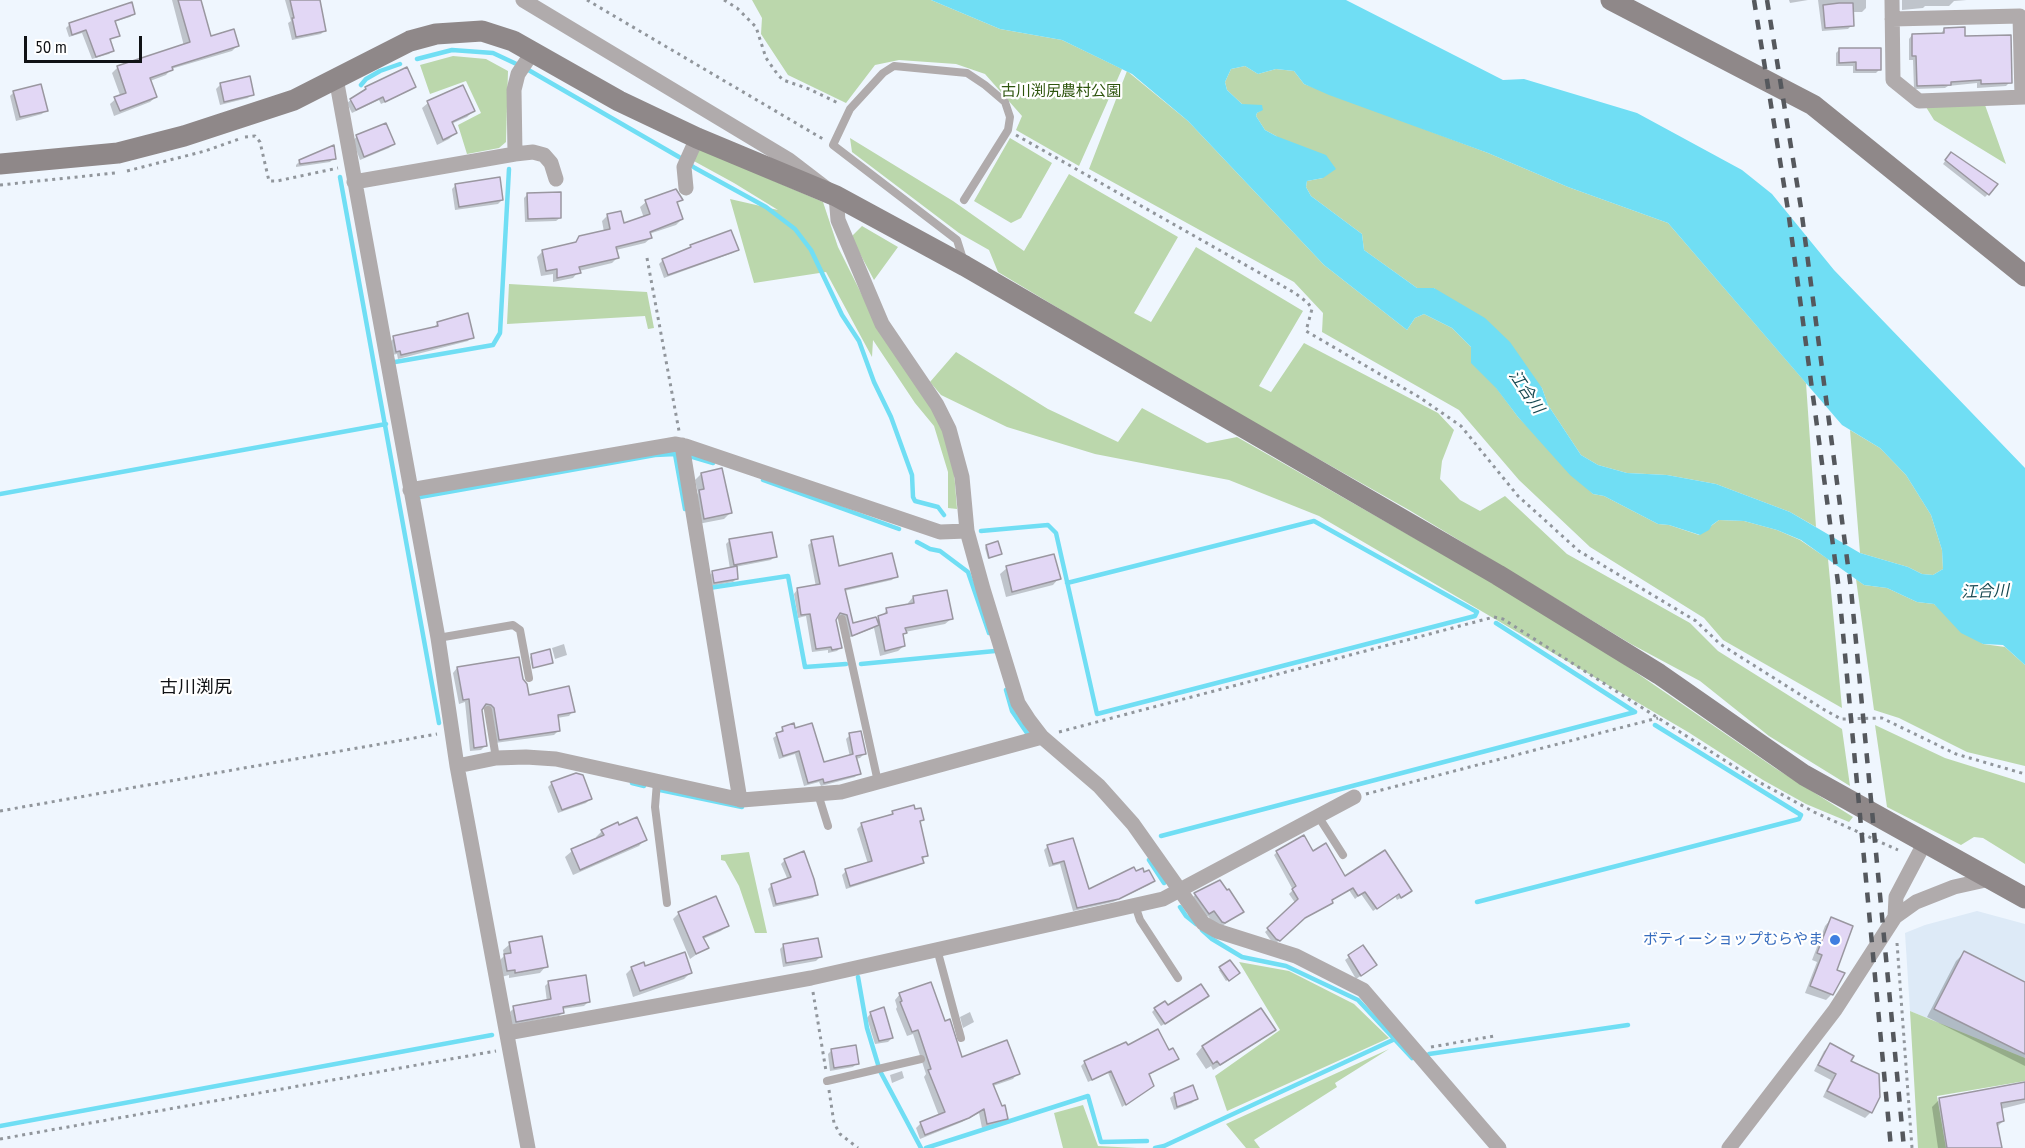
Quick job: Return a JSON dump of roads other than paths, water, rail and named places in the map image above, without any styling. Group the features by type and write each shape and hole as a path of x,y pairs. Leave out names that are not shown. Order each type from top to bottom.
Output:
{"street":[{"path":"523,0 789,160 836,196 965,266 1498,575 1659,674 1804,775 1920,850 1990,879 2025,898"},
{"path":"1611,0 1813,105 2025,276"},
{"path":"1892,0 1892,19 1893,80 1919,101 2023,97 2020,16 1892,19"},
{"path":"0,164 118,153 184,136 294,100 410,41 436,33 482,31 513,41 530,55 619,101 690,153 836,196"},
{"path":"515,154 514,90 518,74 530,55"},
{"path":"336,78 438,638 457,766 528,1148"},
{"path":"354,182 533,152 544,155 551,163 556,179"},
{"path":"686,188 690,153"},
{"path":"836,196 838,220 882,324 937,405 949,429 962,477 968,531 1018,704 1042,736 1099,786 1133,824 1203,923 1217,931 1296,956 1363,990 1499,1148"},
{"path":"410,490 676,444 940,532 968,531"},
{"path":"682,446 740,800"},
{"path":"457,766 496,758 556,759 740,800 841,792 1042,736"},
{"path":"508,1041 811,978 1163,899 1354,797"},
{"path":"1895,917 1896,897 1920,850"},
{"path":"1730,1148 1835,1010 1895,917 1925,898 1954,887 1990,879"}],"lane":[{"path":"964,200 1008,130 1010,117 1005,102 967,73 894,66 883,73 850,109 833,145 957,240 965,266"},
{"path":"842,619 878,782"},
{"path":"438,638 513,625 520,630 529,678"},
{"path":"488,710 496,758"},
{"path":"657,782 655,807 667,903"},
{"path":"818,794 828,826"},
{"path":"1318,816 1343,855"},
{"path":"1135,905 1140,920 1178,978"},
{"path":"937,949 961,1038"},
{"path":"827,1081 921,1059"}],"water":[{"name":"江合川","path":"931,0 1346,0 1503,80 1524,79 1637,113 1742,170 1772,194 1834,270 2025,468 2025,665 2003,645 1983,644 1961,633 1934,604 1917,602 1887,588 1864,585 1801,540 1777,530 1744,521 1719,520 1700,535 1669,525 1658,524 1604,496 1593,494 1570,475 1518,417 1496,388 1471,363 1471,347 1452,328 1424,314 1415,318 1407,330 1324,265 1188,121 1132,74 1062,40 1000,29","holes":["1245,66 1258,74 1276,69 1294,71 1304,84 1329,95 1488,153 1568,187 1668,223 1842,425 1880,448 1906,475 1931,515 1942,550 1943,569 1933,575 1922,574 1908,567 1860,553 1790,512 1716,484 1667,475 1627,473 1598,465 1581,455 1548,405 1542,388 1510,342 1485,318 1434,288 1417,288 1364,250 1362,234 1311,196 1306,187 1307,181 1323,178 1336,169 1326,155 1265,130 1256,116 1263,110 1262,105 1242,104 1227,90 1225,82 1231,69"]}],"waterway":[{"path":"417,59 452,50 493,53 525,68 766,207 795,229 811,250 842,315 859,341 874,382 891,417 912,475 915,501 938,507 944,515"},
{"path":"361,85 366,79 380,71 400,64"},
{"path":"395,362 493,345 500,333 509,169"},
{"path":"340,177 439,723"},
{"path":"0,494 386,424"},
{"path":"420,497 655,455 675,454 685,509"},
{"path":"686,455 713,463"},
{"path":"763,480 899,529"},
{"path":"981,531 1048,525 1056,533 1097,714 1475,616 1477,612 1314,521 1067,583"},
{"path":"917,542 940,551 968,572 989,633"},
{"path":"709,588 788,576 805,667 846,664"},
{"path":"1496,623 1635,712"},
{"path":"861,664 995,651"},
{"path":"1006,690 1012,711 1027,733"},
{"path":"1161,836 1635,712"},
{"path":"1477,902 1799,819 1801,815 1655,725"},
{"path":"632,783 644,786"},
{"path":"660,790 742,807"},
{"path":"1149,860 1164,883"},
{"path":"1180,907 1196,924"},
{"path":"1202,930 1212,939 1242,957 1286,966 1358,1000 1412,1058"},
{"path":"858,977 867,1028 880,1071 921,1148"},
{"path":"1429,1054 1628,1025"},
{"path":"0,1126 492,1035"},
{"path":"1155,1148 1164,1146 1395,1039"},
{"path":"926,1148 1088,1096 1101,1142 1147,1141"}],"railway":[{"path":"1754,0 1788,210 1839,590 1891,1148"},
{"path":"1767,0 1801,208 1851,589 1904,1148"}],"place":[{"name":"ボティーショップむらやま","path":"1835,940"}],"district":[{"name":"古川渕尻","path":"196,688"}],"park label":[{"name":"古川渕尻農村公園","path":"1061,92"}]}
